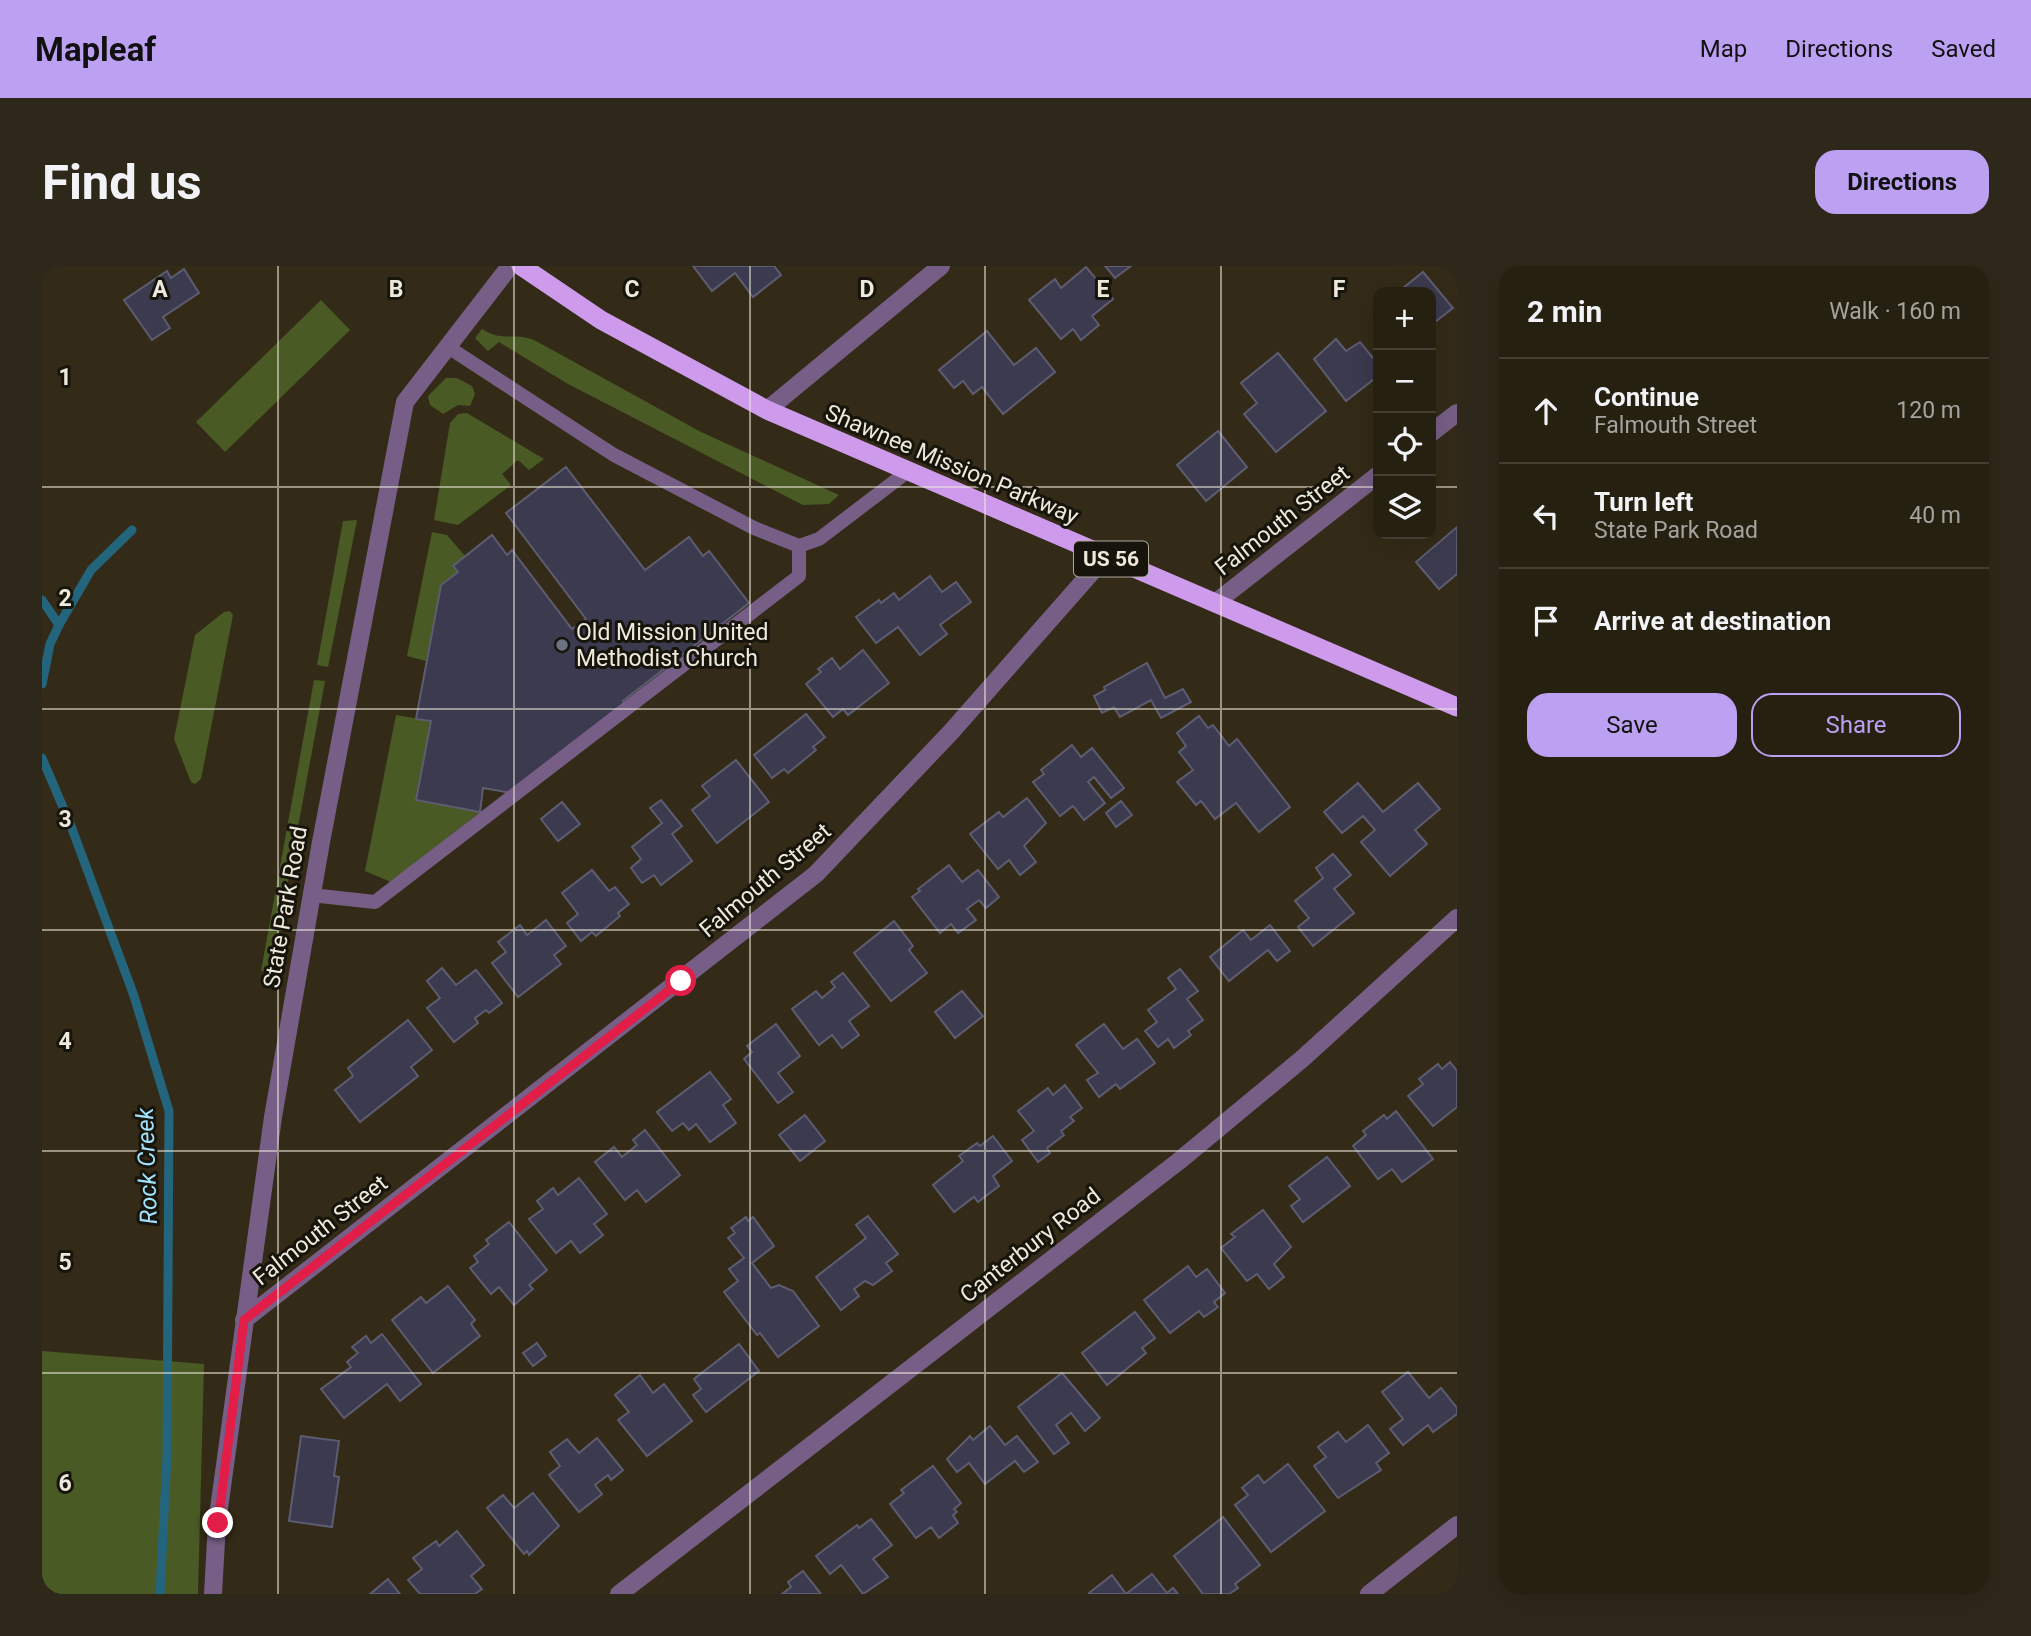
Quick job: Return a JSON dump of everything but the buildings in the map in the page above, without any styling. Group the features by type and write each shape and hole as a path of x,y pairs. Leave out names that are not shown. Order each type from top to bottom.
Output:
{"highway":[{"name":"Shawnee Mission Parkway","path":"521,266 601,320 767,410 1457,707"}],"street":[{"name":"State Park Road","path":"213,1594 218,1523 273,1117 405,402 510,266"},
{"path":"767,410 941,266"},
{"path":"1436,429 1457,413"},
{"name":"Falmouth Street","path":"1215,603 1377,476"},
{"name":"Falmouth Street","path":"244,1320 816,874 854,838 951,732 1105,556"},
{"name":"Canterbury Road","path":"619,1594 1179,1161 1302,1059 1457,918"},
{"path":"1369,1594 1457,1525"}],"lane":[{"path":"448,347 614,455 754,528 799,546 819,539 907,472"},
{"path":"312,895 375,902 799,576 799,546"}],"green space":[{"path":"321,300 350,330 225,452 196,422"},
{"path":"482,329 497,335 536,341 701,432 839,495 829,504 803,505 568,384 499,342 488,351 475,338"},
{"path":"446,378 457,378 472,386 475,394 470,406 458,405 443,414 430,405 428,396"},
{"path":"467,413 544,459 529,470 518,460 502,474 511,485 458,525 434,520 450,423 458,414"},
{"path":"357,520 328,667 317,665 343,521"},
{"path":"432,532 447,535 465,556 453,566 458,572 441,585 426,661 407,656"},
{"path":"230,611 233,615 201,779 195,784 191,782 174,739 195,635 224,612"},
{"path":"314,680 325,681 271,973 261,971"},
{"path":"396,715 431,721 416,799 480,812 391,882 365,871"},
{"path":"42,1351 204,1364 198,1594 42,1594"}],"waterway":[{"path":"59,625 91,570 132,530"},
{"name":"Rock Creek","path":"42,600 59,625 50,644 42,684"},
{"name":"Rock Creek","path":"42,758 71,826 134,996 169,1111 167,1456 160,1594"}],"place":[{"name":"Old Mission United Methodist Church","path":"562,645"}],"route":[{"path":"218,1523 244,1320 681,981"}]}
